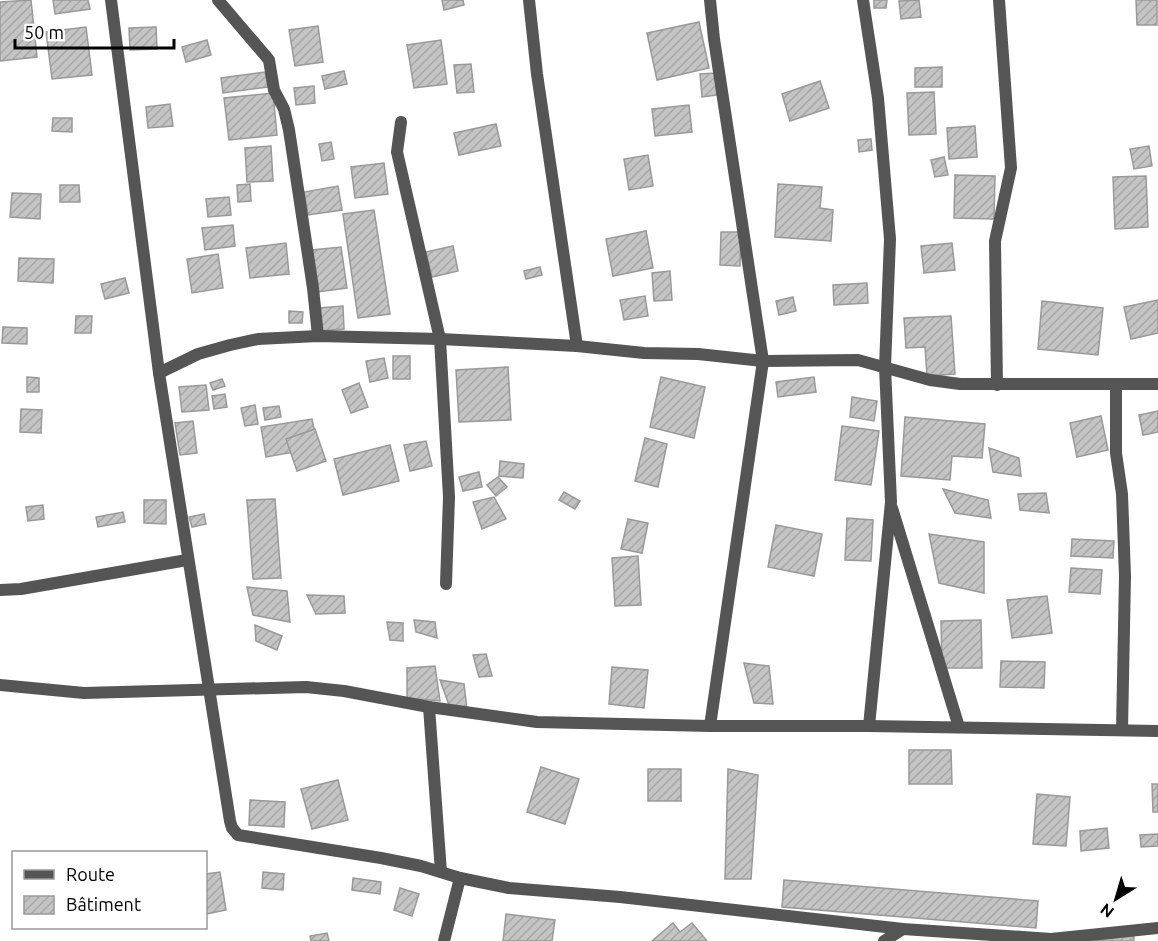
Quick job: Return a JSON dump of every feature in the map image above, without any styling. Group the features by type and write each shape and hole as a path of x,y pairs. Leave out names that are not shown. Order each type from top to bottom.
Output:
{"street":[{"path":"111,0 159,373 187,560 230,821 238,835 381,858 508,888 620,897 903,929 1051,939 1158,928"},
{"path":"218,0 269,60 274,90 284,109 313,288 318,336"},
{"path":"529,0 539,86 577,346"},
{"path":"710,0 764,361 710,726"},
{"path":"863,0 878,98 890,239 885,367 891,502 869,726"},
{"path":"997,385 995,241 1011,168 999,0"},
{"path":"401,122 397,152 440,339 449,497 446,584"},
{"path":"159,373 198,354 230,345 258,339 318,336 577,346 764,361 858,360 930,380 960,384 1158,384"},
{"path":"1116,385 1116,453 1122,494 1125,576 1122,730"},
{"path":"891,502 959,727"},
{"path":"0,590 21,589 187,560"},
{"path":"0,685 84,693 306,687 537,722 1158,731"},
{"path":"429,707 441,872"},
{"path":"444,941 460,878"},
{"path":"884,941 903,929"}],"building":[{"path":"31,0 37,57 0,61 0,2"},
{"path":"53,0 88,0 90,9 55,14"},
{"path":"442,0 463,0 464,5 444,10"},
{"path":"874,0 887,0 886,8 874,8"},
{"path":"919,0 921,17 901,19 899,1"},
{"path":"1136,0 1157,0 1157,25 1137,25"},
{"path":"699,22 709,68 657,80 647,33"},
{"path":"318,26 323,62 295,66 289,30"},
{"path":"86,27 92,75 52,79 46,32"},
{"path":"156,27 157,49 130,50 129,28"},
{"path":"207,40 211,55 186,62 182,47"},
{"path":"441,40 447,84 414,88 407,45"},
{"path":"471,64 474,92 457,93 454,65"},
{"path":"942,67 942,87 915,87 915,68"},
{"path":"344,71 347,84 325,89 322,76"},
{"path":"265,72 268,87 223,93 221,78"},
{"path":"715,73 717,95 702,97 700,74"},
{"path":"820,81 829,108 790,121 782,94"},
{"path":"314,86 315,103 296,105 294,88"},
{"path":"934,92 936,134 909,135 907,93"},
{"path":"273,93 277,135 229,140 224,98"},
{"path":"170,104 173,126 148,128 146,107"},
{"path":"689,105 692,132 655,136 652,109"},
{"path":"53,118 72,118 72,132 52,131"},
{"path":"496,124 501,146 459,155 454,133"},
{"path":"975,126 977,157 949,159 947,128"},
{"path":"871,139 872,150 859,152 858,140"},
{"path":"331,142 334,159 322,161 319,144"},
{"path":"271,146 273,181 247,182 245,148"},
{"path":"1149,146 1152,166 1134,169 1130,149"},
{"path":"648,155 653,186 629,190 624,159"},
{"path":"944,157 948,175 935,177 931,160"},
{"path":"384,163 388,194 355,198 351,167"},
{"path":"955,175 995,176 994,219 954,218"},
{"path":"1146,176 1148,227 1115,229 1113,177"},
{"path":"250,184 251,201 238,202 237,185"},
{"path":"778,184 822,187 820,208 833,210 831,241 775,237"},
{"path":"60,185 79,185 80,202 60,202"},
{"path":"338,186 342,210 308,215 304,192"},
{"path":"12,193 41,194 40,219 10,217"},
{"path":"229,197 231,215 208,217 206,199"},
{"path":"374,210 390,314 358,318 343,214"},
{"path":"233,225 235,246 205,250 202,228"},
{"path":"646,231 653,268 613,276 606,239"},
{"path":"721,232 741,232 740,266 720,265"},
{"path":"286,243 289,274 250,278 246,248"},
{"path":"952,243 955,270 924,273 921,246"},
{"path":"453,246 458,271 432,277 426,252"},
{"path":"341,247 347,288 317,292 312,250"},
{"path":"218,254 223,288 192,293 187,259"},
{"path":"19,258 54,259 53,283 18,281"},
{"path":"540,267 542,275 526,279 524,271"},
{"path":"670,271 672,300 654,301 652,273"},
{"path":"125,278 129,293 105,299 101,284"},
{"path":"867,283 868,303 834,305 833,285"},
{"path":"645,296 648,316 624,320 620,300"},
{"path":"793,297 796,311 779,315 776,301"},
{"path":"1158,300 1158,333 1131,339 1124,307"},
{"path":"1042,301 1103,308 1098,355 1038,349"},
{"path":"343,306 344,329 320,331 319,308"},
{"path":"289,311 303,312 302,323 289,323"},
{"path":"76,316 92,316 91,333 75,333"},
{"path":"951,316 955,374 927,376 925,347 906,348 904,318"},
{"path":"3,327 27,328 27,344 2,343"},
{"path":"393,356 410,356 410,379 393,379"},
{"path":"384,358 388,378 370,382 366,361"},
{"path":"508,367 511,420 459,422 456,370"},
{"path":"27,377 39,378 39,392 27,392"},
{"path":"661,377 705,387 694,438 650,427"},
{"path":"814,377 816,392 778,397 776,382"},
{"path":"222,379 225,386 213,390 210,383"},
{"path":"359,383 368,407 351,413 342,390"},
{"path":"206,385 209,410 182,412 179,387"},
{"path":"225,394 227,407 214,409 212,396"},
{"path":"852,397 877,401 874,421 850,417"},
{"path":"255,405 258,424 245,426 241,408"},
{"path":"279,406 281,417 265,420 263,408"},
{"path":"21,409 42,410 41,433 20,432"},
{"path":"1158,411 1158,432 1143,435 1139,415"},
{"path":"1101,416 1108,450 1077,457 1070,423"},
{"path":"905,417 985,424 982,458 952,456 950,480 901,476"},
{"path":"312,419 318,448 266,457 261,427"},
{"path":"193,421 197,453 180,455 175,423"},
{"path":"842,426 879,431 871,485 835,480"},
{"path":"315,429 326,461 297,471 286,439"},
{"path":"645,438 667,444 658,487 635,481"},
{"path":"426,441 432,466 410,471 404,445"},
{"path":"390,445 399,481 343,495 334,459"},
{"path":"989,448 1019,458 1021,476 993,472"},
{"path":"500,461 524,464 523,478 499,476"},
{"path":"479,472 482,487 463,491 459,477"},
{"path":"498,477 507,487 496,496 487,485"},
{"path":"943,489 988,500 991,518 955,513"},
{"path":"564,492 580,501 575,509 559,500"},
{"path":"1046,493 1049,513 1020,510 1018,494"},
{"path":"494,497 506,519 482,529 473,502"},
{"path":"275,499 281,578 253,579 247,500"},
{"path":"144,500 166,500 166,524 144,523"},
{"path":"43,505 44,519 28,521 26,507"},
{"path":"123,512 125,522 98,527 96,517"},
{"path":"204,514 206,524 192,527 189,517"},
{"path":"847,518 873,520 871,561 845,560"},
{"path":"628,519 648,523 642,553 621,549"},
{"path":"776,525 822,534 814,576 768,567"},
{"path":"929,534 984,542 984,593 939,583"},
{"path":"1072,539 1114,541 1113,558 1071,556"},
{"path":"638,556 641,605 615,606 612,558"},
{"path":"1071,568 1102,570 1100,594 1069,592"},
{"path":"247,587 287,591 290,622 253,615"},
{"path":"307,595 344,596 345,613 316,614"},
{"path":"1047,596 1052,633 1012,638 1007,600"},
{"path":"414,620 435,622 437,638 416,632"},
{"path":"981,620 982,668 942,668 941,621"},
{"path":"387,622 403,623 403,641 390,640"},
{"path":"255,625 282,636 277,650 256,641"},
{"path":"486,654 492,676 479,677 473,655"},
{"path":"1001,661 1045,662 1044,688 1000,687"},
{"path":"744,663 769,666 773,704 754,703"},
{"path":"435,666 440,701 407,698 407,668"},
{"path":"612,667 648,670 644,708 609,704"},
{"path":"440,680 464,684 467,709 449,705"},
{"path":"909,750 951,750 952,784 909,784"},
{"path":"541,767 579,779 565,824 527,812"},
{"path":"648,769 681,769 681,801 648,801"},
{"path":"728,769 758,775 751,879 725,879"},
{"path":"338,780 348,820 312,829 301,789"},
{"path":"1152,784 1158,784 1158,812 1153,812"},
{"path":"1037,794 1070,797 1066,846 1033,844"},
{"path":"250,800 285,802 284,827 249,825"},
{"path":"1107,828 1109,848 1081,851 1080,831"},
{"path":"1158,834 1158,846 1141,847 1140,835"},
{"path":"220,872 226,910 207,914 207,874"},
{"path":"263,872 284,874 283,890 262,888"},
{"path":"353,878 381,882 380,894 352,890"},
{"path":"784,880 1038,901 1036,928 782,907"},
{"path":"400,888 419,894 412,916 394,910"},
{"path":"506,914 555,920 552,941 503,941"},
{"path":"673,923 680,932 692,923 707,941 652,941"},
{"path":"327,933 329,941 311,941 310,936"},
{"path":"1134,936 1134,941 1086,941"}]}
